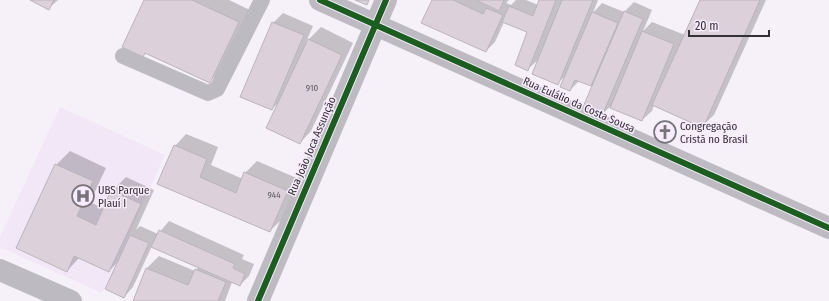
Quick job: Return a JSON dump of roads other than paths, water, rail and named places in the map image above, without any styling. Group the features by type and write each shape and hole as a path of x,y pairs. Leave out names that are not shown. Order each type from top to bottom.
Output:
{"street":[{"name":"Rua Eulálio da Costa Sousa","path":"320,0 829,228"},
{"name":"Rua João Joca Assunção","path":"258,301 386,0"},
{"path":"0,270 71,301"}],"lane":[{"path":"123,56 208,93 217,89 262,0"}],"place":[{"name":"Congregação Cristã no Brasil","path":"665,132"},
{"name":"UBS Parque PIauí I","path":"83,196"}]}
